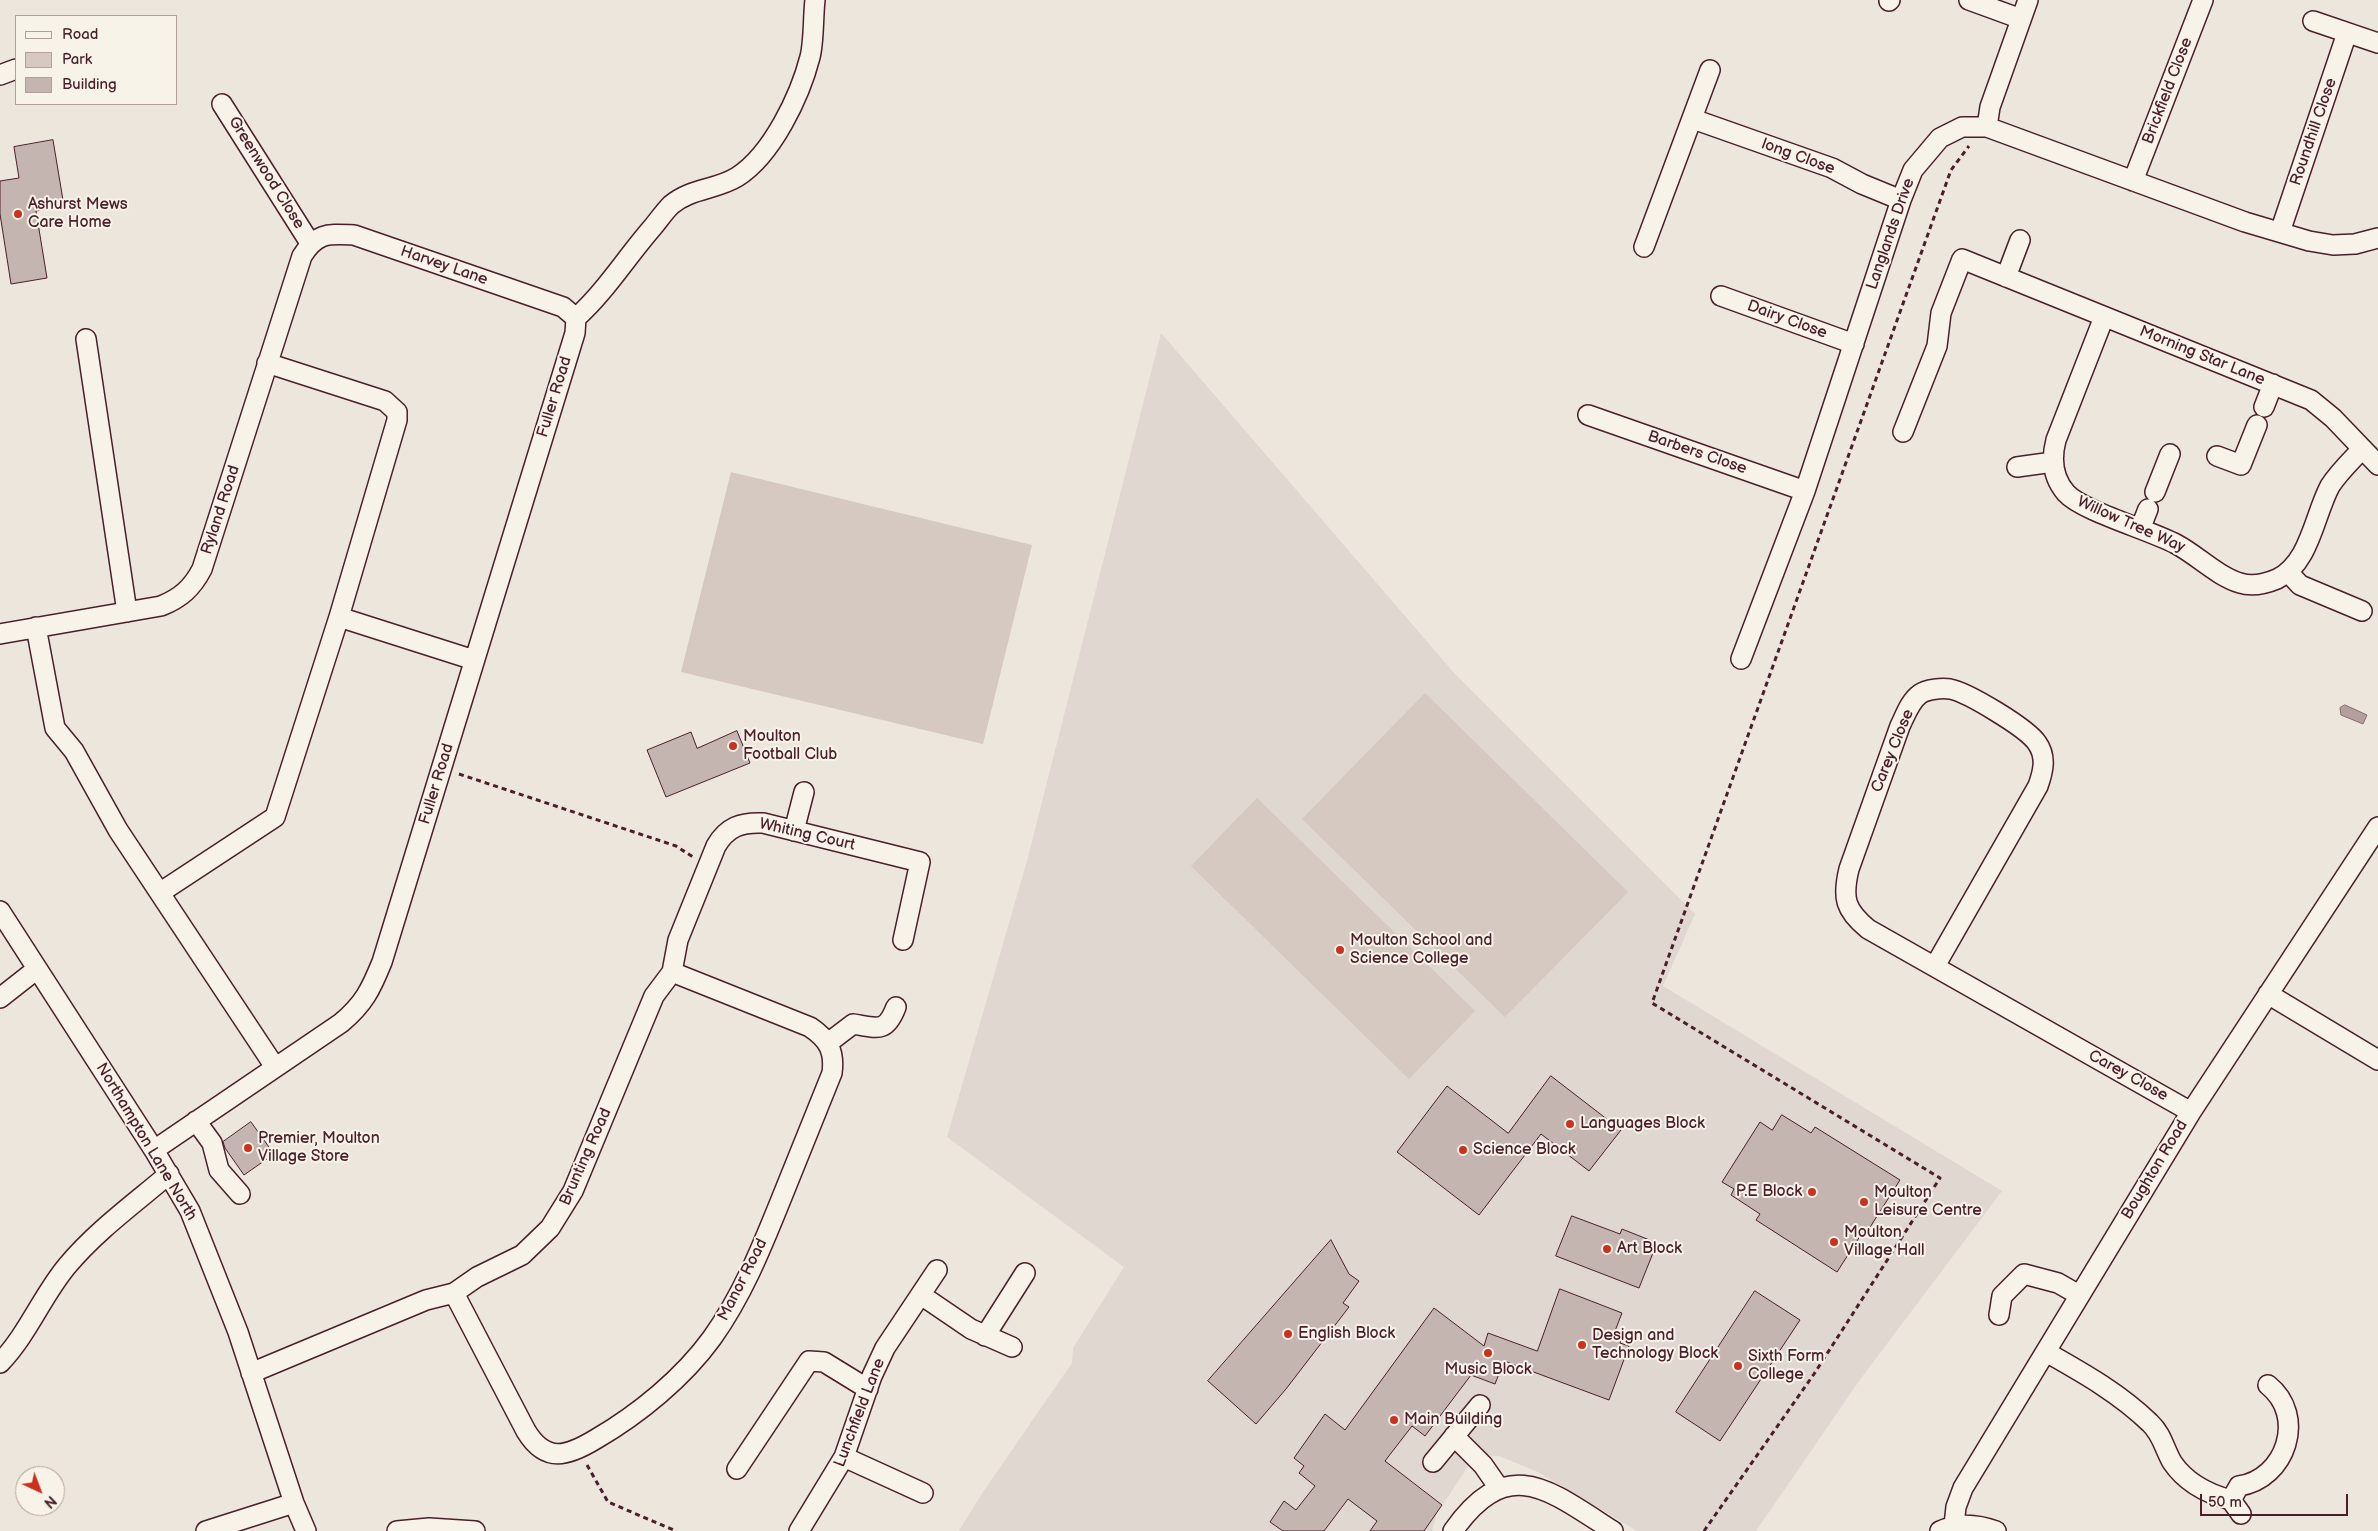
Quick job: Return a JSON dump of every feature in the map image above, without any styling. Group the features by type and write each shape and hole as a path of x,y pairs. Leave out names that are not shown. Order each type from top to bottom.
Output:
{"street":[{"path":"576,318 595,300 671,206 694,192 735,179 752,167 764,155 782,124 811,55 815,0"},
{"path":"1969,0 2021,19"},
{"path":"1987,127 1990,107 2028,0"},
{"name":"Brickfield Close","path":"2133,181 2203,0"},
{"path":"2313,21 2378,44"},
{"name":"Roundhill Close","path":"2280,232 2347,33"},
{"path":"0,75 15,68"},
{"path":"1644,247 1710,70"},
{"name":"Greenwood Close","path":"222,104 310,243"},
{"name":"long Close","path":"1693,119 1832,168 1862,184 1901,200"},
{"name":"Langlands Drive","path":"1741,659 1805,491 1901,200 1913,170 1940,138 1962,127 1987,127 2245,222 2309,241 2355,244 2378,238"},
{"name":"Harvey Lane","path":"310,243 326,234 354,235 563,307 576,318"},
{"path":"2006,277 2020,240"},
{"name":"Ryland Road","path":"0,634 161,606 176,600 195,582 208,554 302,256 310,243"},
{"name":"Morning Star Lane","path":"1903,432 1937,346 1940,313 1962,259 2311,400 2322,408 2378,465"},
{"name":"Dairy Close","path":"1721,296 1854,344"},
{"name":"Willow Tree Way","path":"2104,317 2056,440 2053,462 2060,484 2072,498 2194,554 2227,577 2242,584 2265,584 2288,572 2304,550 2331,485 2340,472 2362,449"},
{"name":"Fuller Road","path":"154,1150 341,1023 359,1008 370,990 382,962 442,768 572,342 576,318"},
{"path":"86,339 127,612"},
{"path":"161,892 275,817 340,617 394,432 397,412 385,401 267,363"},
{"path":"2264,407 2273,384"},
{"name":"Barbers Close","path":"1588,415 1805,491"},
{"path":"2217,456 2241,465 2257,425"},
{"path":"2155,492 2170,454"},
{"path":"2017,467 2053,462"},
{"path":"2140,528 2148,509"},
{"path":"2288,572 2300,585 2362,612"},
{"path":"340,617 474,660"},
{"path":"36,627 55,728 74,751 118,830 161,892 275,1067"},
{"name":"Carey Close","path":"1935,966 2038,786 2044,770 2043,755 2037,743 2024,730 1966,695 1950,689 1935,689 1920,694 1909,707 1848,869 1845,886 1849,910 1868,930 1935,966 2191,1112"},
{"path":"794,830 804,792"},
{"name":"Whiting Court","path":"672,972 678,940 722,836 733,826 747,822 762,823 794,830 920,862 903,940"},
{"name":"Boughton Road","path":"1947,1528 1963,1488 2191,1112 2378,827"},
{"name":"Northampton Lane North","path":"0,911 154,1150 190,1211 215,1269 294,1503 306,1531"},
{"path":"0,998 37,969"},
{"path":"672,972 810,1027 828,1043 853,1024 883,1026 890,1022 896,1006"},
{"name":"Brunting Road","path":"251,1373 426,1300 454,1293 477,1277 522,1255 550,1228 573,1191 654,996 672,972"},
{"path":"2268,994 2378,1060"},
{"name":"Manor Road","path":"454,1293 532,1440 540,1448 552,1453 566,1454 579,1450 609,1432 669,1384 691,1363 726,1317 743,1288 765,1240 832,1073 834,1062 828,1043"},
{"path":"196,1121 212,1143 219,1170 240,1194"},
{"path":"0,1363 17,1342 67,1266 102,1230 169,1174"},
{"name":"Lunchfield Lane","path":"799,1531 834,1478 844,1457 885,1348 937,1270"},
{"path":"984,1336 1025,1274"},
{"path":"1998,1316 2002,1296 2024,1274 2058,1283 2079,1295"},
{"path":"921,1295 984,1336 1012,1347"},
{"path":"2046,1352 2108,1388 2151,1424 2165,1443 2172,1461 2192,1484 2218,1497 2237,1500 2270,1472 2286,1442 2289,1423 2288,1412 2278,1393 2268,1385"},
{"path":"737,1469 809,1361 824,1362 868,1389"},
{"path":"1433,1462 1480,1405"},
{"path":"1454,1436 1482,1465 1499,1488"},
{"path":"844,1457 923,1493"},
{"path":"1453,1531 1475,1503 1499,1488 1521,1485 1549,1492 1613,1531"},
{"path":"206,1531 294,1503"},
{"path":"1947,1528 1974,1525 1996,1531"},
{"path":"397,1531 429,1528 465,1528 475,1531"}],"path":[{"path":"1704,1531 1814,1374 1940,1178 1652,1003 1951,170"},
{"path":"442,768 676,846 708,866"},
{"path":"579,1450 608,1502 667,1530 676,1531"}],"shaded area":[{"name":"Moulton School and Science College","path":"1161,333 1455,674 1695,914 1663,986 2002,1191 1859,1381 1756,1531 1637,1531 1538,1472 1499,1456 1475,1456 1437,1513 1432,1531 959,1531 983,1492 1072,1363 1073,1348 1124,1267 947,1137 1027,861"},
{"path":"2345,705 2367,715 2363,724 2341,715 2340,708"}],"green space":[{"path":"731,472 1032,545 983,744 681,672"},
{"path":"1425,693 1628,892 1505,1017 1302,819"},
{"path":"1257,798 1475,1011 1409,1079 1191,866"}],"building":[{"name":"Ashurst Mews Care Home","path":"53,140 64,206 36,211 47,278 11,284 0,214 0,181 19,178 14,147"},
{"path":"737,731 750,763 666,797 647,750 691,732 697,748"},
{"name":"Science Block","path":"1551,1076 1621,1130 1589,1171 1541,1134 1479,1215 1397,1152 1447,1086 1508,1133"},
{"name":"P.E Block","path":"1782,1115 1811,1133 1815,1127 1900,1180 1867,1232 1864,1230 1837,1272 1756,1220 1760,1214 1731,1195 1734,1189 1722,1182 1760,1122 1772,1130"},
{"name":"Premier, Moulton Village Store","path":"251,1122 274,1154 244,1175 225,1148 223,1142"},
{"name":"Art Block","path":"1572,1216 1620,1234 1622,1229 1657,1243 1639,1288 1556,1256"},
{"name":"English Block","path":"1331,1240 1349,1274 1359,1281 1343,1303 1349,1307 1286,1389 1256,1424 1208,1381"},
{"name":"Main Building","path":"1560,1289 1622,1313 1615,1331 1624,1334 1620,1343 1629,1346 1609,1400 1504,1361 1495,1384 1471,1375 1425,1436 1412,1426 1385,1461 1442,1505 1424,1531 1370,1531 1377,1521 1348,1499 1324,1531 1283,1531 1270,1522 1284,1501 1296,1510 1315,1486 1299,1473 1304,1466 1294,1458 1325,1414 1345,1430 1434,1308 1484,1346 1488,1333 1537,1351"},
{"name":"Sixth Form College","path":"1755,1291 1800,1320 1720,1441 1676,1412"}],"place":[{"name":"Ashurst Mews Care Home","path":"18,214"},
{"name":"Moulton Football Club","path":"733,746"},
{"name":"Moulton School and Science College","path":"1340,950"},
{"name":"Languages Block","path":"1570,1124"},
{"name":"Premier, Moulton Village Store","path":"248,1148"},
{"name":"Science Block","path":"1463,1150"},
{"name":"P.E Block","path":"1812,1192"},
{"name":"Moulton Leisure Centre","path":"1864,1202"},
{"name":"Moulton Village Hall","path":"1834,1242"},
{"name":"Art Block","path":"1607,1249"},
{"name":"English Block","path":"1288,1334"},
{"name":"Design and Technology Block","path":"1582,1345"},
{"name":"Music Block","path":"1488,1353"},
{"name":"Sixth Form College","path":"1738,1366"},
{"name":"Main Building","path":"1394,1420"}]}
